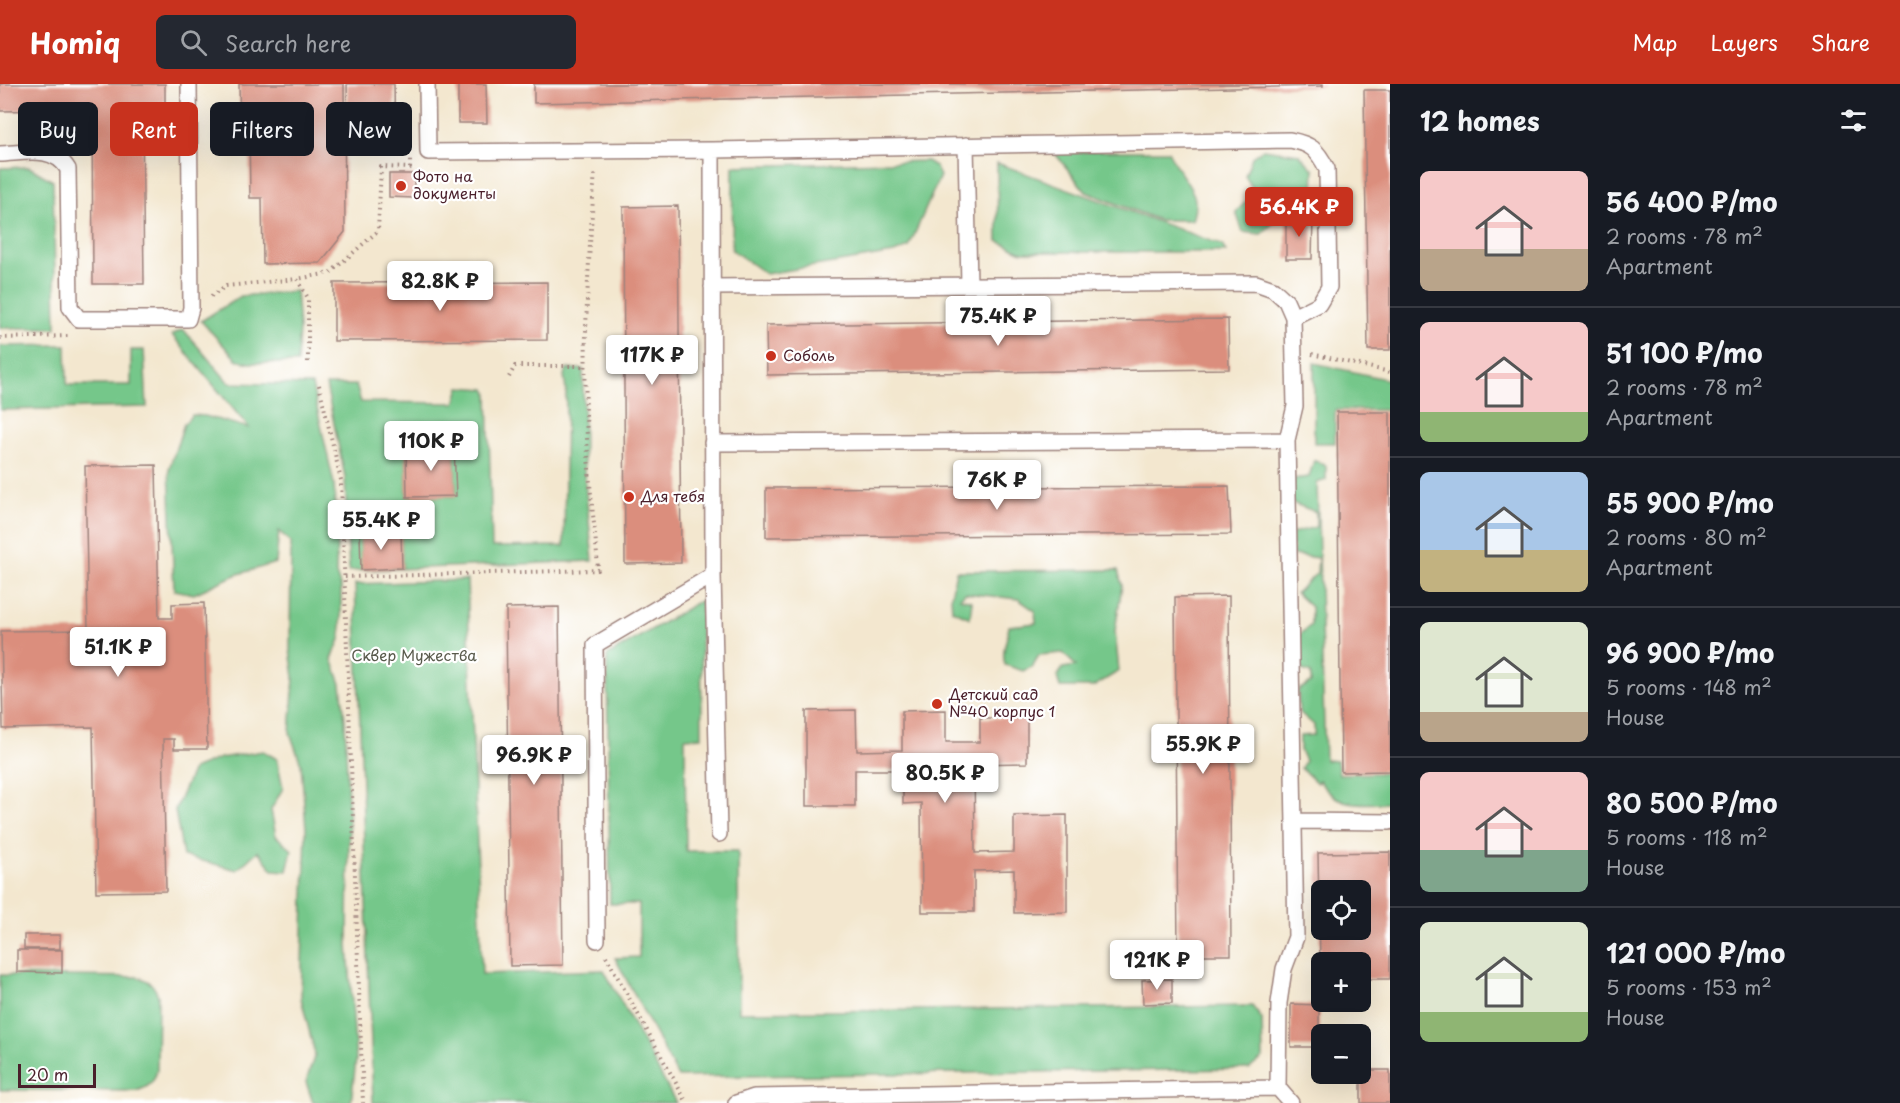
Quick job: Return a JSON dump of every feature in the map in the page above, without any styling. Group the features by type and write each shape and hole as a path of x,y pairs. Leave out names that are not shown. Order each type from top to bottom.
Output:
{"lane":[{"path":"0,154 50,153 62,159 68,169 70,307 79,319 188,319 191,308 189,84"},
{"path":"427,84 428,152 712,150 1290,140 1307,143 1320,155 1327,169 1329,287 1319,304 1293,316"},
{"path":"966,145 969,285"},
{"path":"712,150 713,575 719,834"},
{"path":"712,287 1256,283 1273,290 1286,302 1293,316 1296,406 1287,440 1296,937 1284,969 1279,1003 1278,1088 1291,1103"},
{"path":"712,443 1287,440"},
{"path":"597,940 595,645 713,575"},
{"path":"1295,821 1390,822"},
{"path":"736,1103 754,1096 1278,1088"}],"path":[{"path":"345,577 598,570 589,468 586,366 588,264 596,151"},
{"path":"204,301 226,286 297,279 330,273 378,231 381,167 410,168 410,156"},
{"path":"297,279 308,298 308,362"},
{"path":"1294,350 1390,372"},
{"path":"509,377 515,366 586,366"},
{"path":"319,385 341,480 363,1103"},
{"path":"597,940 687,1103"}],"green space":[{"path":"1263,149 1299,154 1314,170 1312,210 1280,217 1261,234 1243,232 1236,212 1255,192 1245,176 1252,157"},
{"path":"1053,151 1168,151 1194,194 1195,205 1192,220 1159,220 1086,192"},
{"path":"927,161 935,166 940,176 909,247 894,253 766,274 732,250 733,166"},
{"path":"997,163 1222,245 1226,252 1022,252 998,241"},
{"path":"29,167 53,181 56,328 0,328 0,168"},
{"path":"296,291 299,328 297,363 249,363 237,360 201,321 241,296"},
{"path":"183,329 229,383 312,385 334,484 337,537 336,574 341,588 341,637 332,659 341,684 345,720 349,832 348,945 356,1060 351,1103 313,1103 306,1082 315,1054 301,998 306,829 301,764 290,733 294,677 290,650 291,543 279,531 276,563 235,575 194,594 174,590 169,469 184,424 192,415 205,416 249,428 172,335"},
{"path":"66,345 67,385 131,385 131,350 144,350 147,407 0,410 0,346"},
{"path":"1314,363 1390,380 1390,410 1335,410 1335,443 1314,443"},
{"path":"567,369 583,369 584,473 593,561 349,571 345,477 326,385 356,385 361,402 455,403 460,387 486,389 488,393 492,547 564,546 566,391 564,375","holes":["454,446 456,496 407,497 406,447","401,532 402,568 362,569 360,534"]},
{"path":"1314,460 1326,466 1326,480 1317,483 1325,760 1337,761 1339,774 1390,773 1390,803 1359,803 1341,800 1333,796 1319,780 1317,783 1301,768 1305,761 1300,750 1300,736 1314,735 1314,725 1299,712 1298,690 1311,683 1311,673 1297,668 1299,635 1311,625 1311,607 1296,593 1317,573 1318,558 1293,555 1292,533 1316,527 1316,512 1292,503 1293,479 1309,477"},
{"path":"1118,570 1122,585 1115,631 1119,671 1093,687 1060,687 1057,677 1063,668 1076,666 1063,653 1039,655 1032,667 1023,671 1005,665 1004,650 1009,626 1036,623 1035,611 1018,599 965,593 960,598 972,601 970,618 952,610 951,596 956,571"},
{"name":"Сквер Мужества","path":"467,580 482,974 604,970 676,1103 373,1103 355,584"},
{"path":"701,600 702,737 685,738 686,851 738,851 739,1012 1252,1006 1262,1019 1263,1058 1249,1069 678,1077 615,958 639,957 639,904 610,904 607,656"},
{"path":"263,751 277,759 283,788 271,810 276,836 292,850 287,871 273,870 258,851 237,870 183,856 175,810 193,769 220,758"},
{"path":"0,975 137,977 148,981 158,995 157,1070 152,1081 148,1086 136,1091 0,1090"}],"building":[{"path":"0,84 165,84 165,102 110,102 110,156 143,156 144,284 93,284 92,156 98,156 98,102 18,102 18,111 0,111"},
{"path":"239,84 344,84 344,102 326,102 326,156 344,156 345,232 320,263 263,264 262,198 250,198 249,156 314,156 314,102 239,102"},
{"path":"347,84 394,84 394,102 347,102"},
{"path":"458,84 486,84 487,123 458,123"},
{"path":"534,84 1323,84 1323,86 534,103"},
{"path":"1364,90 1390,90 1390,350 1368,350"},
{"name":"Фото на документы","path":"389,174 414,174 414,198 389,197"},
{"path":"678,206 681,563 625,564 623,207"},
{"path":"1286,218 1313,218 1312,259 1286,259"},
{"path":"547,282 547,340 334,341 334,283"},
{"path":"1228,319 1229,369 767,375 766,325"},
{"path":"1337,412 1390,412 1390,771 1341,772"},
{"path":"454,446 456,496 407,497 406,447"},
{"path":"156,465 159,618 172,618 172,604 204,603 207,749 174,749 174,739 163,739 166,891 96,892 93,727 3,729 1,631 88,630 85,466"},
{"path":"1229,486 1231,534 766,537 766,488"},
{"path":"401,532 402,568 361,570 360,533"},
{"path":"1229,596 1231,955 1178,955 1175,597"},
{"path":"559,607 563,965 510,966 506,608"},
{"path":"856,710 857,751 902,750 902,711 946,710 946,742 980,742 980,718 1027,718 1027,763 974,764 975,853 1014,852 1014,816 1067,815 1067,912 1014,913 1014,870 974,871 974,912 922,912 921,803 903,804 903,770 855,770 855,806 806,806 806,711"},
{"path":"1390,852 1390,979 1371,979 1371,952 1320,952 1320,940 1371,940 1371,880 1318,880 1318,853"},
{"path":"24,935 60,935 60,949 24,949"},
{"path":"17,950 62,950 62,973 17,972"},
{"path":"1172,979 1172,1003 1143,1004 1142,980"},
{"path":"1291,1004 1311,1005 1311,1012 1319,1012 1319,1024 1311,1024 1311,1047 1291,1047"},
{"path":"1371,1070 1390,1070 1390,1103 1361,1103 1361,1084 1371,1084"}],"place":[{"name":"Фото на документы","path":"401,186"},
{"name":"Соболь","path":"771,356"},
{"name":"Для тебя","path":"629,497"},
{"name":"Детский сад №40 корпус 1","path":"937,704"}]}
